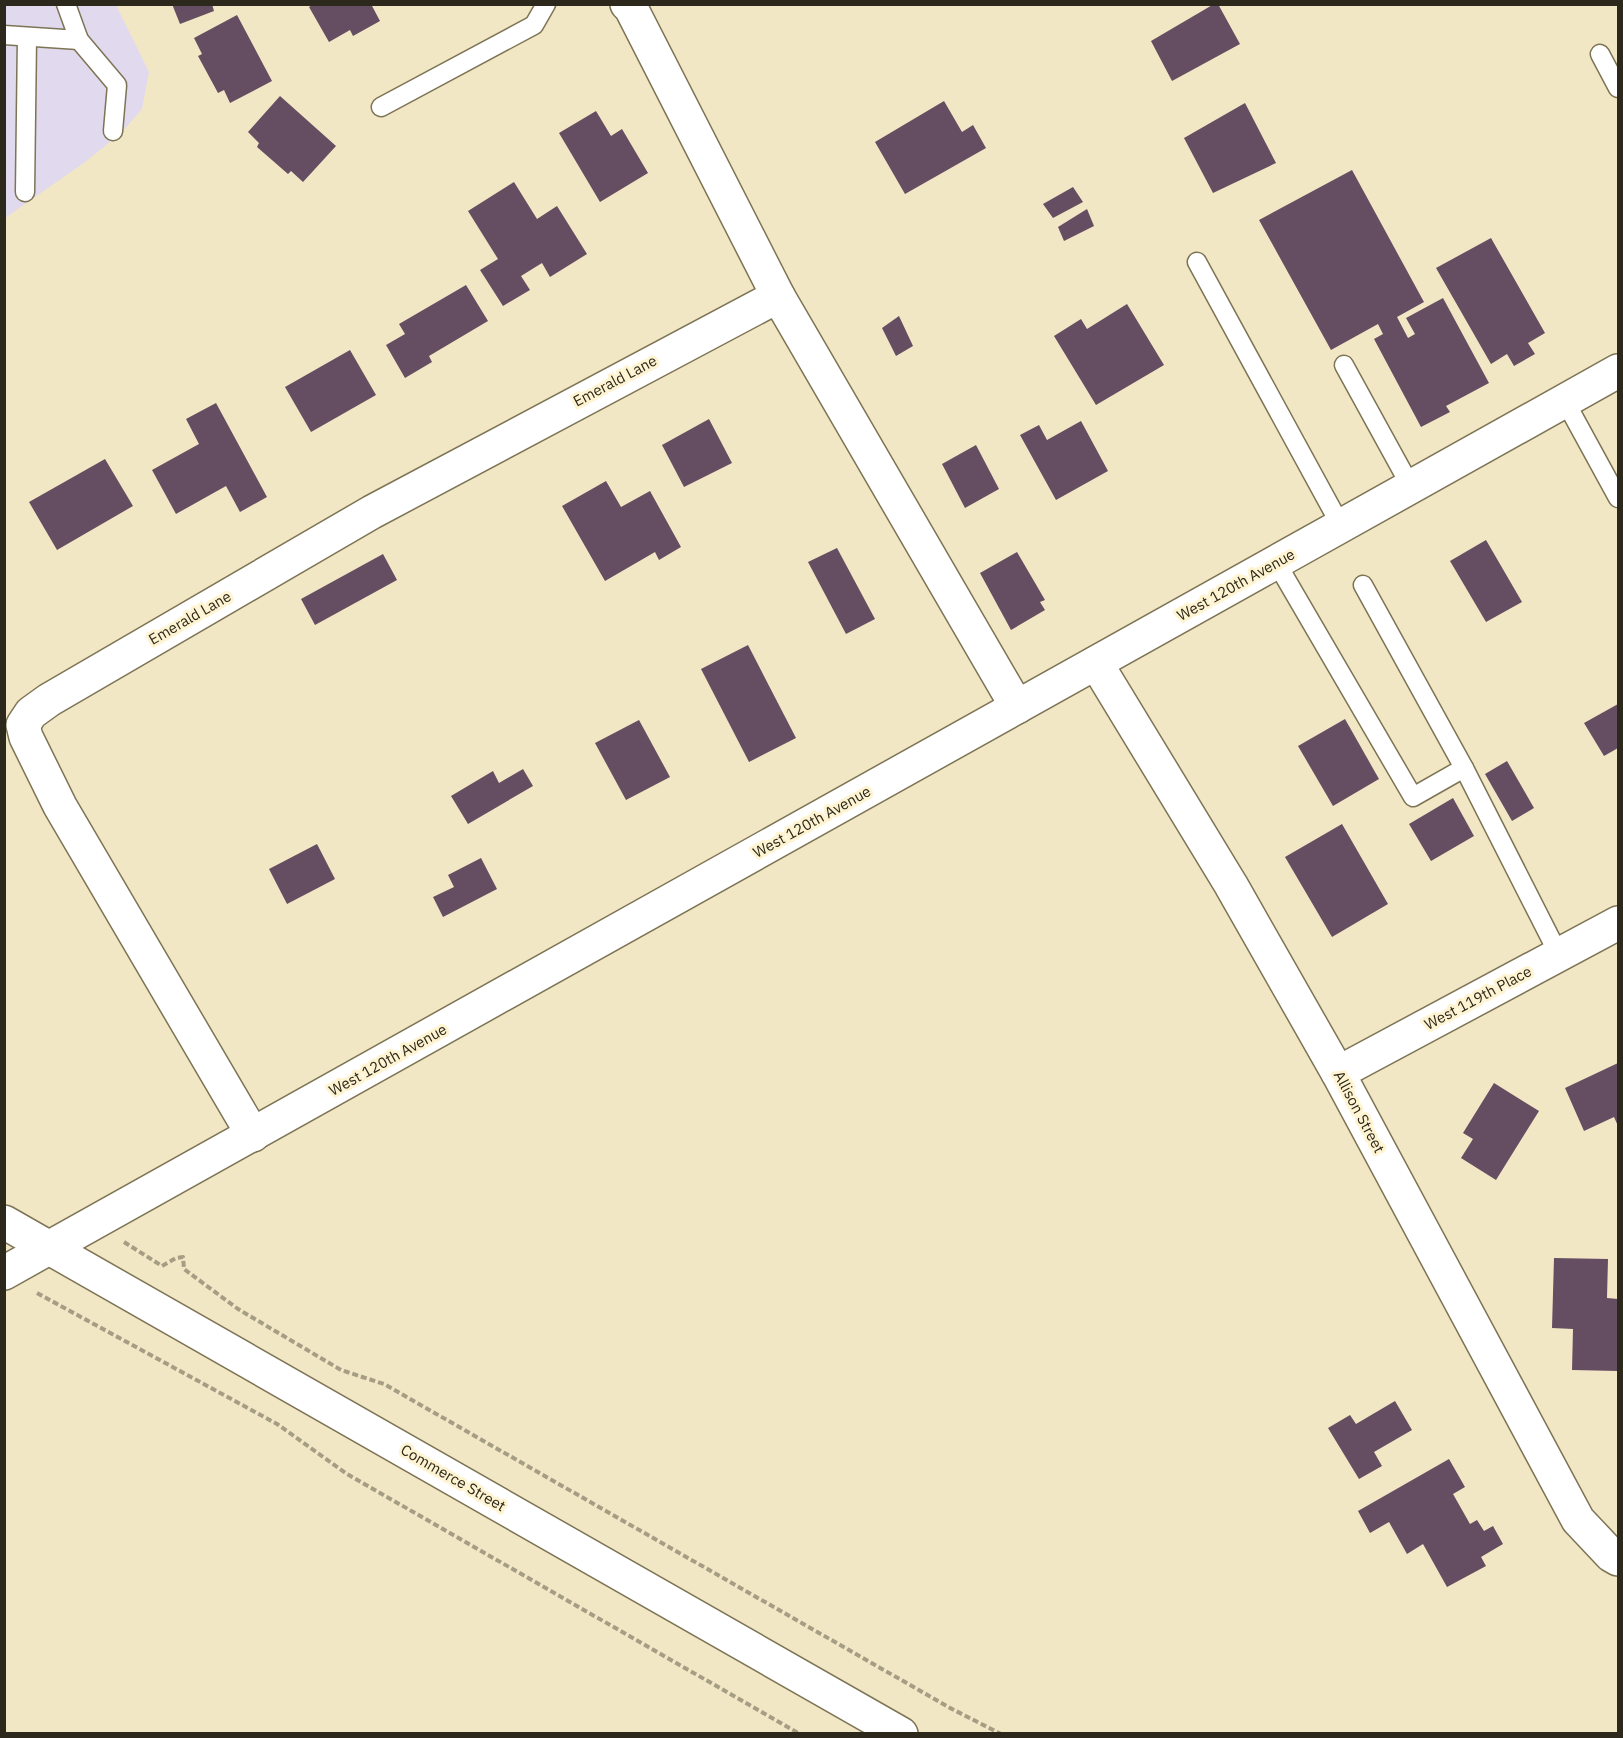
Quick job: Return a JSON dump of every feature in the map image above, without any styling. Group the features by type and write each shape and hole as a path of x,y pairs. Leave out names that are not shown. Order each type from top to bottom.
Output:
{"street":[{"path":"627,4 778,296 1017,707"},
{"name":"Emerald Lane","path":"253,1135 60,806 26,737 23,725 31,713 49,700 372,512 778,296"},
{"name":"West 120th Avenue","path":"4,1273 1618,371"},
{"name":"Allison Street","path":"1096,663 1231,885 1338,1073 1578,1520 1611,1555 1618,1559"},
{"name":"West 119th Place","path":"1338,1073 1618,923"},
{"name":"Commerce Street","path":"4,1222 901,1734"}],"lane":[{"path":"66,4 80,40 117,85 113,131"},
{"path":"381,107 534,25 546,4"},
{"path":"4,35 80,40"},
{"path":"26,192 27,36"},
{"path":"1600,54 1618,88"},
{"path":"1197,262 1341,526"},
{"path":"1344,365 1411,487"},
{"path":"1565,401 1616,487"},
{"path":"1276,562 1413,796 1464,768"},
{"path":"1363,585 1464,768 1559,955"}],"path":[{"path":"94,1223 162,1266 176,1258 183,1257 184,1269 238,1309 341,1370 384,1384 952,1709 1001,1734"},
{"path":"32,1290 277,1424 347,1474 800,1734"}],"shaded area":[{"path":"5,5 116,5 149,72 142,109 121,133 85,162 5,218"}],"building":[{"path":"172,4 212,4 214,11 180,24"},
{"path":"314,4 371,4 380,21 353,36 350,30 329,42 309,7"},
{"path":"1214,4 1218,4 1240,44 1172,81 1151,41"},
{"path":"237,15 272,81 230,103 224,90 218,93 198,56 202,54 194,38"},
{"path":"280,96 336,146 303,182 291,171 288,174 257,147 259,143 248,132"},
{"path":"944,101 962,132 973,125 986,148 905,194 875,142"},
{"path":"1245,103 1276,163 1213,193 1184,138"},
{"path":"596,111 611,136 622,129 648,173 600,202 559,133"},
{"path":"1352,170 1424,302 1397,317 1408,338 1415,334 1406,318 1443,298 1489,383 1446,406 1450,412 1421,427 1374,339 1383,334 1378,324 1331,350 1259,220"},
{"path":"514,182 537,219 557,206 587,254 550,277 542,263 521,276 530,290 503,306 480,270 498,259 468,211"},
{"path":"1073,187 1083,202 1053,218 1043,204"},
{"path":"1087,209 1094,226 1064,241 1058,227"},
{"path":"1491,238 1545,333 1528,343 1535,354 1514,366 1507,354 1491,364 1436,268"},
{"path":"466,285 488,321 429,356 432,362 405,378 386,345 405,334 399,324"},
{"path":"1127,304 1164,365 1096,405 1054,336 1081,319 1087,329"},
{"path":"899,316 913,346 896,356 882,328"},
{"path":"350,350 376,395 311,432 285,387"},
{"path":"216,403 267,497 240,512 226,486 176,514 152,470 199,444 186,419"},
{"path":"709,419 732,463 684,487 662,445"},
{"path":"1081,421 1108,471 1056,500 1020,435 1039,425 1047,440"},
{"path":"976,445 999,489 965,508 942,464"},
{"path":"105,459 133,506 57,550 29,502"},
{"path":"606,481 621,507 650,491 681,547 659,560 655,552 605,581 562,506"},
{"path":"1486,540 1522,602 1486,622 1450,561"},
{"path":"837,548 875,619 846,634 808,562"},
{"path":"1017,552 1045,600 1040,602 1045,610 1011,630 980,573"},
{"path":"383,554 397,580 315,625 301,599"},
{"path":"748,645 796,738 749,762 701,669"},
{"path":"1618,704 1618,748 1604,756 1584,723"},
{"path":"1345,719 1379,779 1333,806 1298,746"},
{"path":"639,720 670,777 626,800 595,743"},
{"path":"1507,761 1534,808 1512,821 1485,774"},
{"path":"523,769 533,786 468,824 451,796 493,771 499,783"},
{"path":"1453,798 1474,836 1431,861 1409,824"},
{"path":"1342,824 1388,904 1332,937 1285,857"},
{"path":"317,844 335,879 287,904 269,869"},
{"path":"481,858 497,889 443,917 433,897 454,887 448,875"},
{"path":"1618,1063 1618,1126 1614,1117 1584,1131 1565,1088"},
{"path":"1494,1083 1539,1111 1496,1180 1461,1158 1473,1139 1463,1133"},
{"path":"1554,1258 1608,1259 1607,1298 1618,1299 1618,1371 1572,1370 1573,1329 1552,1328"},
{"path":"1395,1401 1412,1430 1374,1452 1382,1466 1359,1479 1328,1428 1350,1415 1356,1424"},
{"path":"1449,1459 1465,1487 1453,1494 1470,1524 1477,1520 1484,1531 1493,1526 1503,1544 1481,1557 1486,1566 1447,1587 1423,1544 1407,1554 1389,1522 1370,1533 1358,1511"}]}
